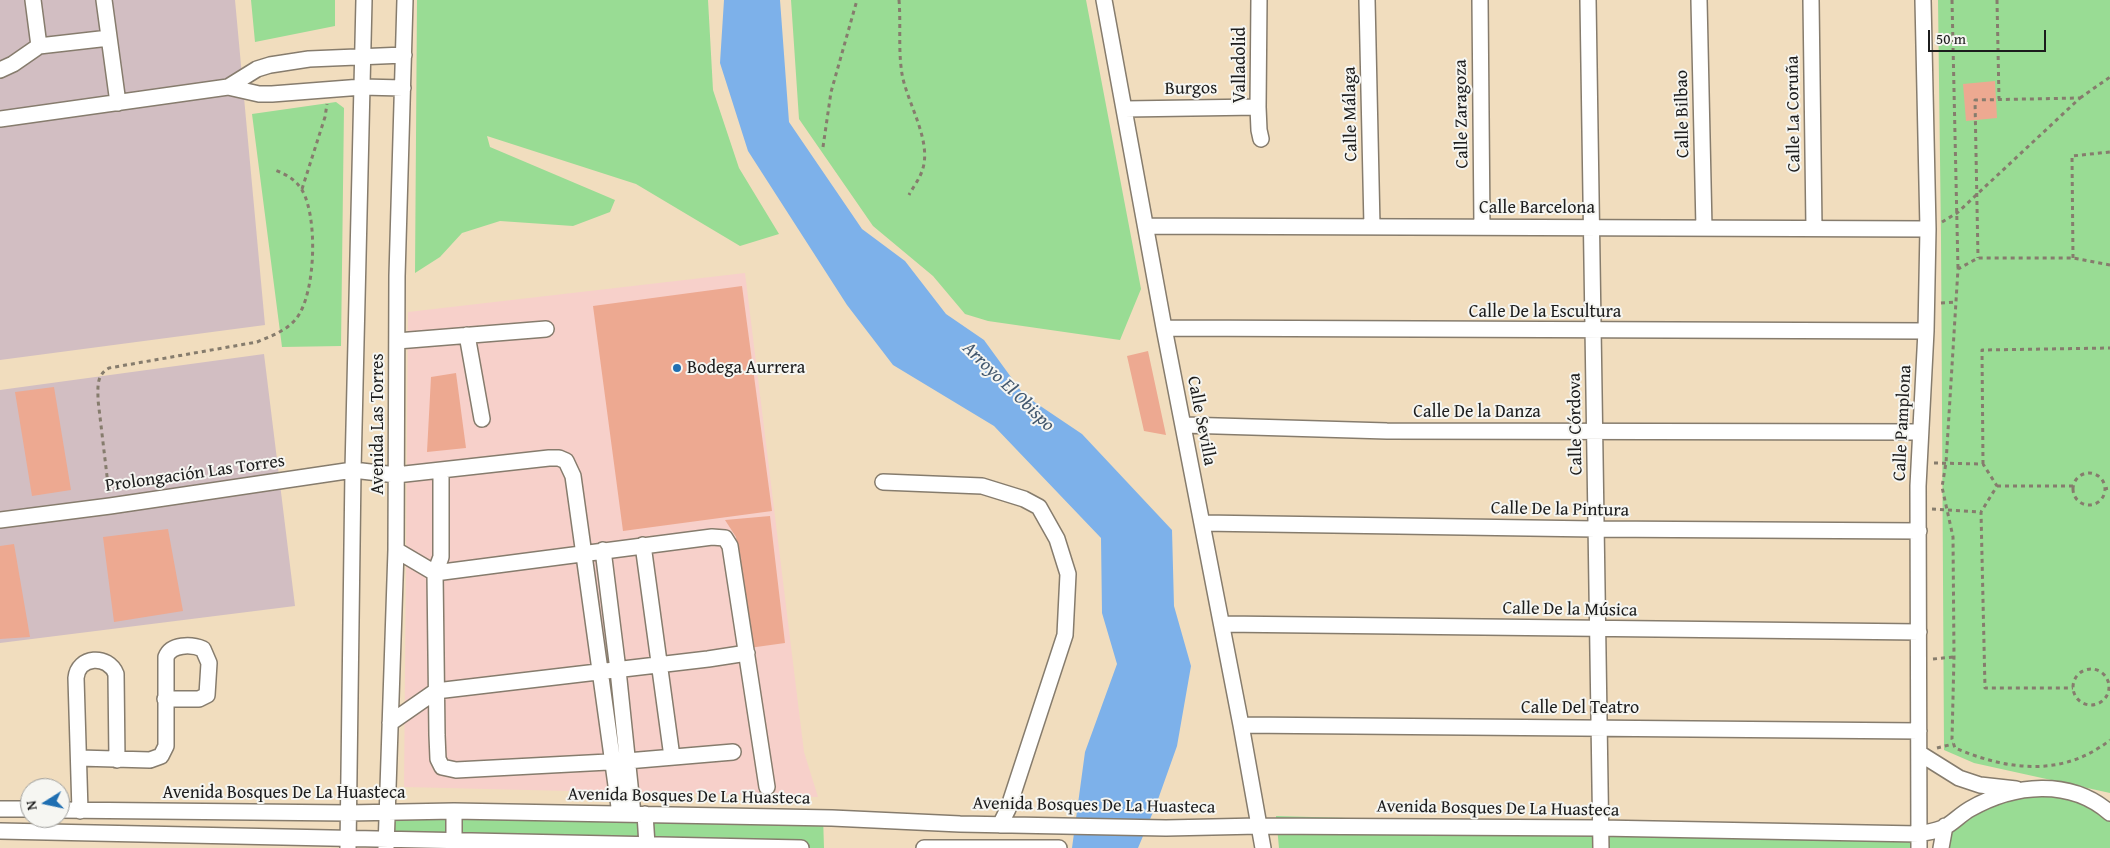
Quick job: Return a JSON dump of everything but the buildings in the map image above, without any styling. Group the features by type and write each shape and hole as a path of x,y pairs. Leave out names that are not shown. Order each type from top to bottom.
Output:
{"street":[{"path":"33,0 39,46"},
{"path":"104,0 118,102"},
{"name":"Avenida Las Torres","path":"348,843 352,470 364,0"},
{"name":"Avenida Las Torres","path":"386,844 396,550 397,276 404,88 405,0"},
{"name":"Calle Sevilla","path":"1104,0 1263,848"},
{"name":"Valladolid","path":"1259,0 1258,107 1260,134"},
{"name":"Calle Málaga","path":"1367,0 1372,226"},
{"name":"Calle Zaragoza","path":"1480,0 1482,227"},
{"name":"Calle Córdova","path":"1588,0 1595,430 1596,629 1601,848"},
{"name":"Calle Bilbao","path":"1699,0 1704,228"},
{"name":"Calle La Coruña","path":"1811,0 1814,228"},
{"name":"Calle Pamplona","path":"1919,841 1918,508 1926,332 1928,229 1924,0"},
{"path":"0,70 13,64 39,46 110,38"},
{"path":"228,87 257,69 270,64 363,55 404,55"},
{"path":"0,119 228,87 259,94 362,87 404,88"},
{"name":"Burgos","path":"1125,109 1258,107"},
{"name":"Calle Barcelona","path":"1147,226 1928,229"},
{"name":"Calle De la Escultura","path":"1164,328 1926,332"},
{"path":"397,341 546,329"},
{"path":"467,335 482,419"},
{"name":"Calle De la Danza","path":"1184,425 1387,431 1920,432"},
{"name":"Prolongación Las Torres","path":"0,520 110,506 352,470 396,475 549,458 566,461 573,476 584,552"},
{"path":"441,471 441,557 435,573 438,759 442,767 448,770 627,761 734,752"},
{"path":"883,482 982,486 1024,499 1039,507 1057,539 1068,574 1065,635 1008,808 994,824 985,847"},
{"name":"Calle De la Pintura","path":"1202,523 1595,529 1918,531"},
{"path":"396,550 435,573 584,552 721,536 728,541 730,546 768,787"},
{"path":"643,545 672,757"},
{"path":"603,550 633,814"},
{"path":"584,552 612,761 647,845"},
{"name":"Calle De la Música","path":"1222,624 1919,632"},
{"path":"390,723 436,692 659,665 748,652"},
{"path":"80,811 76,672 83,663 101,661 112,666 116,674 117,760"},
{"path":"79,758 150,760 161,756 165,752 166,746 165,699"},
{"name":"Calle Del Teatro","path":"1241,725 1918,731"},
{"path":"1919,752 1960,778 1980,785 2020,789"},
{"name":"Avenida Bosques De La Huasteca","path":"70,810 633,814 1166,828 1259,826 1600,828 1919,841 1945,826 1970,808 2020,789 2036,787 2084,796 2100,804 2110,813"},
{"path":"0,808 20,809"},
{"path":"454,812 454,842"},
{"path":"1941,848 1942,834 1945,826"},
{"path":"0,830 386,844 454,842 801,848"},
{"path":"924,848 1060,848"}],"path":[{"path":"823,147 832,92 857,0"},
{"path":"899,0 899,54 903,75 922,136 925,157 922,170 908,195"},
{"path":"1952,0 1958,269 1946,463 1942,487 1953,537 1954,657 1952,739 1955,748 1978,758 2020,767 2050,767 2102,747 2110,740"},
{"path":"1997,0 1999,99"},
{"path":"1928,229 1957,213 2080,98 2110,77"},
{"path":"302,190 325,117 330,90"},
{"path":"1978,258 1975,100 2080,98"},
{"path":"2073,258 2072,156 2110,152"},
{"path":"110,506 98,400 100,375 109,368 257,342 277,334 296,319 304,306 311,268 311,217 302,190 291,177 275,170"},
{"path":"1958,269 1978,258 2073,258 2110,265"},
{"path":"1997,486 1983,464 1982,350 2110,348"},
{"path":"1919,462 1983,464"},
{"path":"2092,474 2101,479 2104,490 2101,500 2092,505 2086,505 2074,496 2073,486 2082,475 2092,474"},
{"path":"1997,486 2073,486"},
{"path":"1997,486 1981,512 1984,688 2073,688"},
{"path":"2104,490 2110,488"},
{"path":"1918,508 1981,512"},
{"path":"1919,660 1954,657"},
{"path":"2086,669 2098,670 2103,673 2109,683 2104,700 2093,704 2087,704 2077,698 2073,688 2077,676 2086,669"}],"shaded area":[{"path":"0,0 235,0 265,325 0,360"},
{"path":"745,273 804,752 818,797 404,787 408,312"},
{"path":"264,354 295,606 0,643 0,390"}],"green space":[{"path":"251,0 335,0 335,26 255,42"},
{"path":"417,0 708,0 713,90 739,168 779,234 740,246 636,184 487,136 490,147 615,200 610,212 573,226 500,221 462,233 440,257 415,273"},
{"path":"791,0 1086,0 1141,289 1120,340 988,321 965,314 933,276 873,226 799,119"},
{"path":"1938,0 2110,0 2110,793 1974,763 1944,750"},
{"path":"336,102 344,108 341,346 282,347 252,114"},
{"path":"2033,789 2080,797 2110,822 2110,848 1945,848 1942,837 1977,813"},
{"path":"388,811 823,816 824,848 388,848"},
{"path":"1276,816 1916,834 1917,848 1279,848"}],"water":[{"name":"Arroyo El Obispo","path":"724,0 780,0 789,122 862,229 905,261 946,314 984,340 1024,395 1082,434 1172,530 1174,606 1191,666 1177,746 1138,848 1072,848 1085,752 1117,664 1102,613 1101,538 994,426 893,365 847,305 748,151 720,63"}],"place":[{"name":"Bodega Aurrera","path":"677,368"}]}
